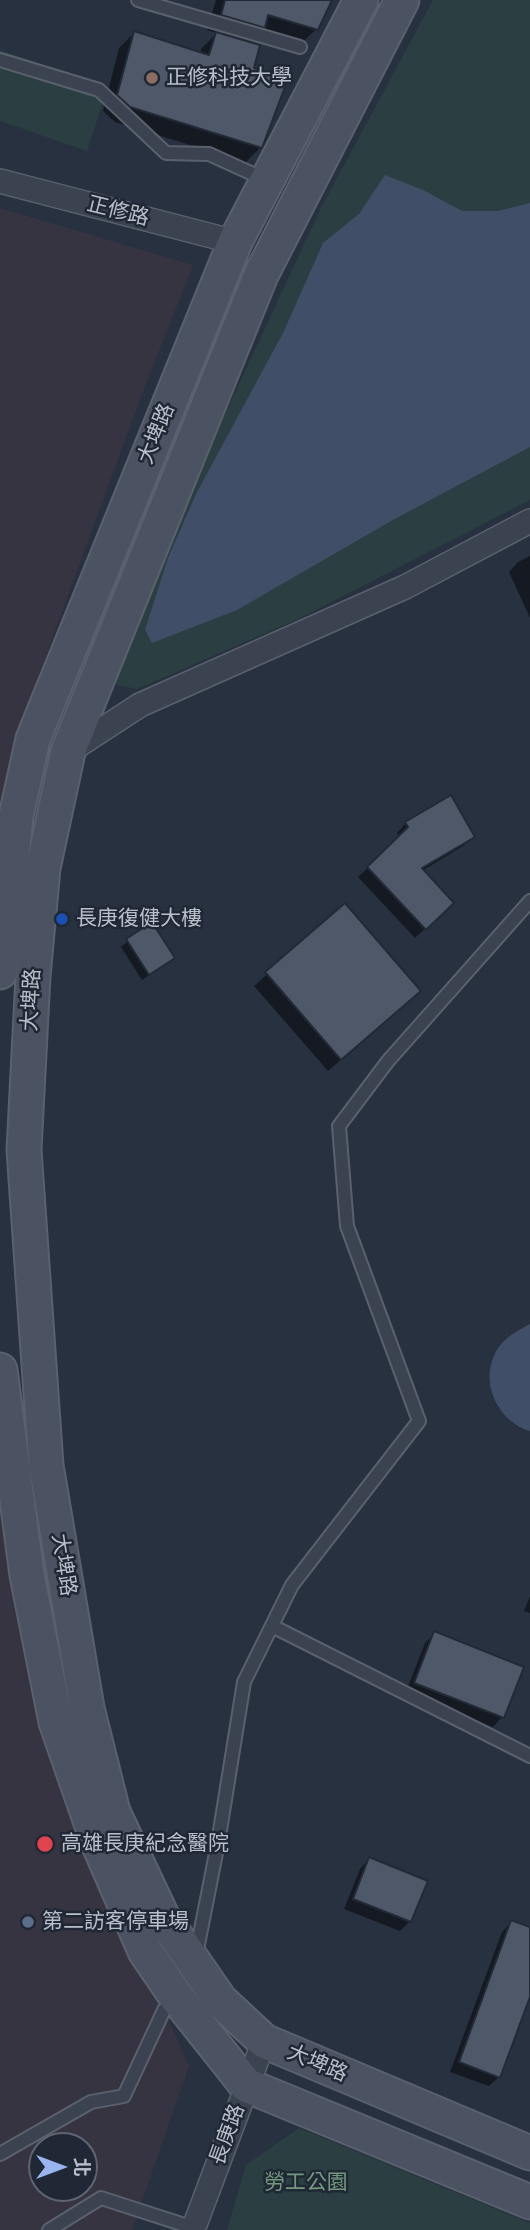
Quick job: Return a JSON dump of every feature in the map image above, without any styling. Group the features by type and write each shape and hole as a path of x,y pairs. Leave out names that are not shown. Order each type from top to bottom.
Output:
{"main road":[{"name":"大埤路","path":"0,972 8,814 33,739 235,242 361,0"},
{"name":"大埤路","path":"402,0 261,275 68,752 43,868 33,976 24,1150 46,1465 87,1709 113,1812 162,1916 220,2000 264,2041 530,2153"},
{"name":"大埤路","path":"0,1370 27,1574 56,1722 98,1843 145,1951 177,1998 246,2085 530,2202"}],"street":[{"name":"正修路","path":"0,181 235,242"},
{"path":"68,752 140,705 405,587 530,521"},
{"name":"長庚路","path":"194,2229 264,2041"}],"lane":[{"path":"138,0 300,47"},
{"path":"179,13 183,0"},
{"path":"0,60 99,90 166,153 209,154 267,181"},
{"path":"194,1965 218,1843 244,1682 292,1586 419,1421 347,1226 339,1126 388,1061 530,901"},
{"path":"272,1626 530,1756"},
{"path":"0,2154 91,2102 124,2096 164,2010 177,1998"},
{"path":"49,2230 100,2198 194,2229"}],"shaded area":[{"path":"0,208 193,265 141,397 16,737 0,877"},
{"name":"高雄長庚紀念醫院","path":"0,1479 135,1959 164,2010 189,2066 132,2230 0,2230"}],"green space":[{"path":"433,0 530,0 530,500 296,620 137,689 117,685 111,659 321,208"},
{"path":"0,50 108,87 87,151 0,121"},
{"name":"勞工公園","path":"299,2128 530,2223 530,2230 227,2230 246,2165"}],"water":[{"path":"385,175 423,190 462,211 498,211 530,203 530,447 391,521 237,610 152,643 145,630 168,558 196,494 284,331 323,243 359,214"},
{"path":"530,1324 530,1431 519,1427 502,1411 491,1390 490,1367 500,1345"}],"building":[{"path":"225,0 332,0 318,30 268,15 265,28 221,15"},
{"path":"134,31 209,55 216,32 260,45 254,68 288,79 262,148 130,107 117,95"},
{"path":"451,795 475,837 422,868 454,903 426,930 367,867 408,827 405,822"},
{"path":"345,903 421,991 341,1060 265,972"},
{"path":"152,922 175,958 149,975 126,939"},
{"path":"434,1631 524,1667 504,1718 414,1683"},
{"path":"369,1857 428,1881 411,1922 353,1899"},
{"path":"511,1920 530,1927 530,1997 500,2078 459,2062"}],"place":[{"name":"正修科技大學","path":"152,78"},
{"name":"長庚復健大樓","path":"62,919"},
{"name":"高雄長庚紀念醫院","path":"45,1844"},
{"name":"第二訪客停車場","path":"28,1922"}]}
